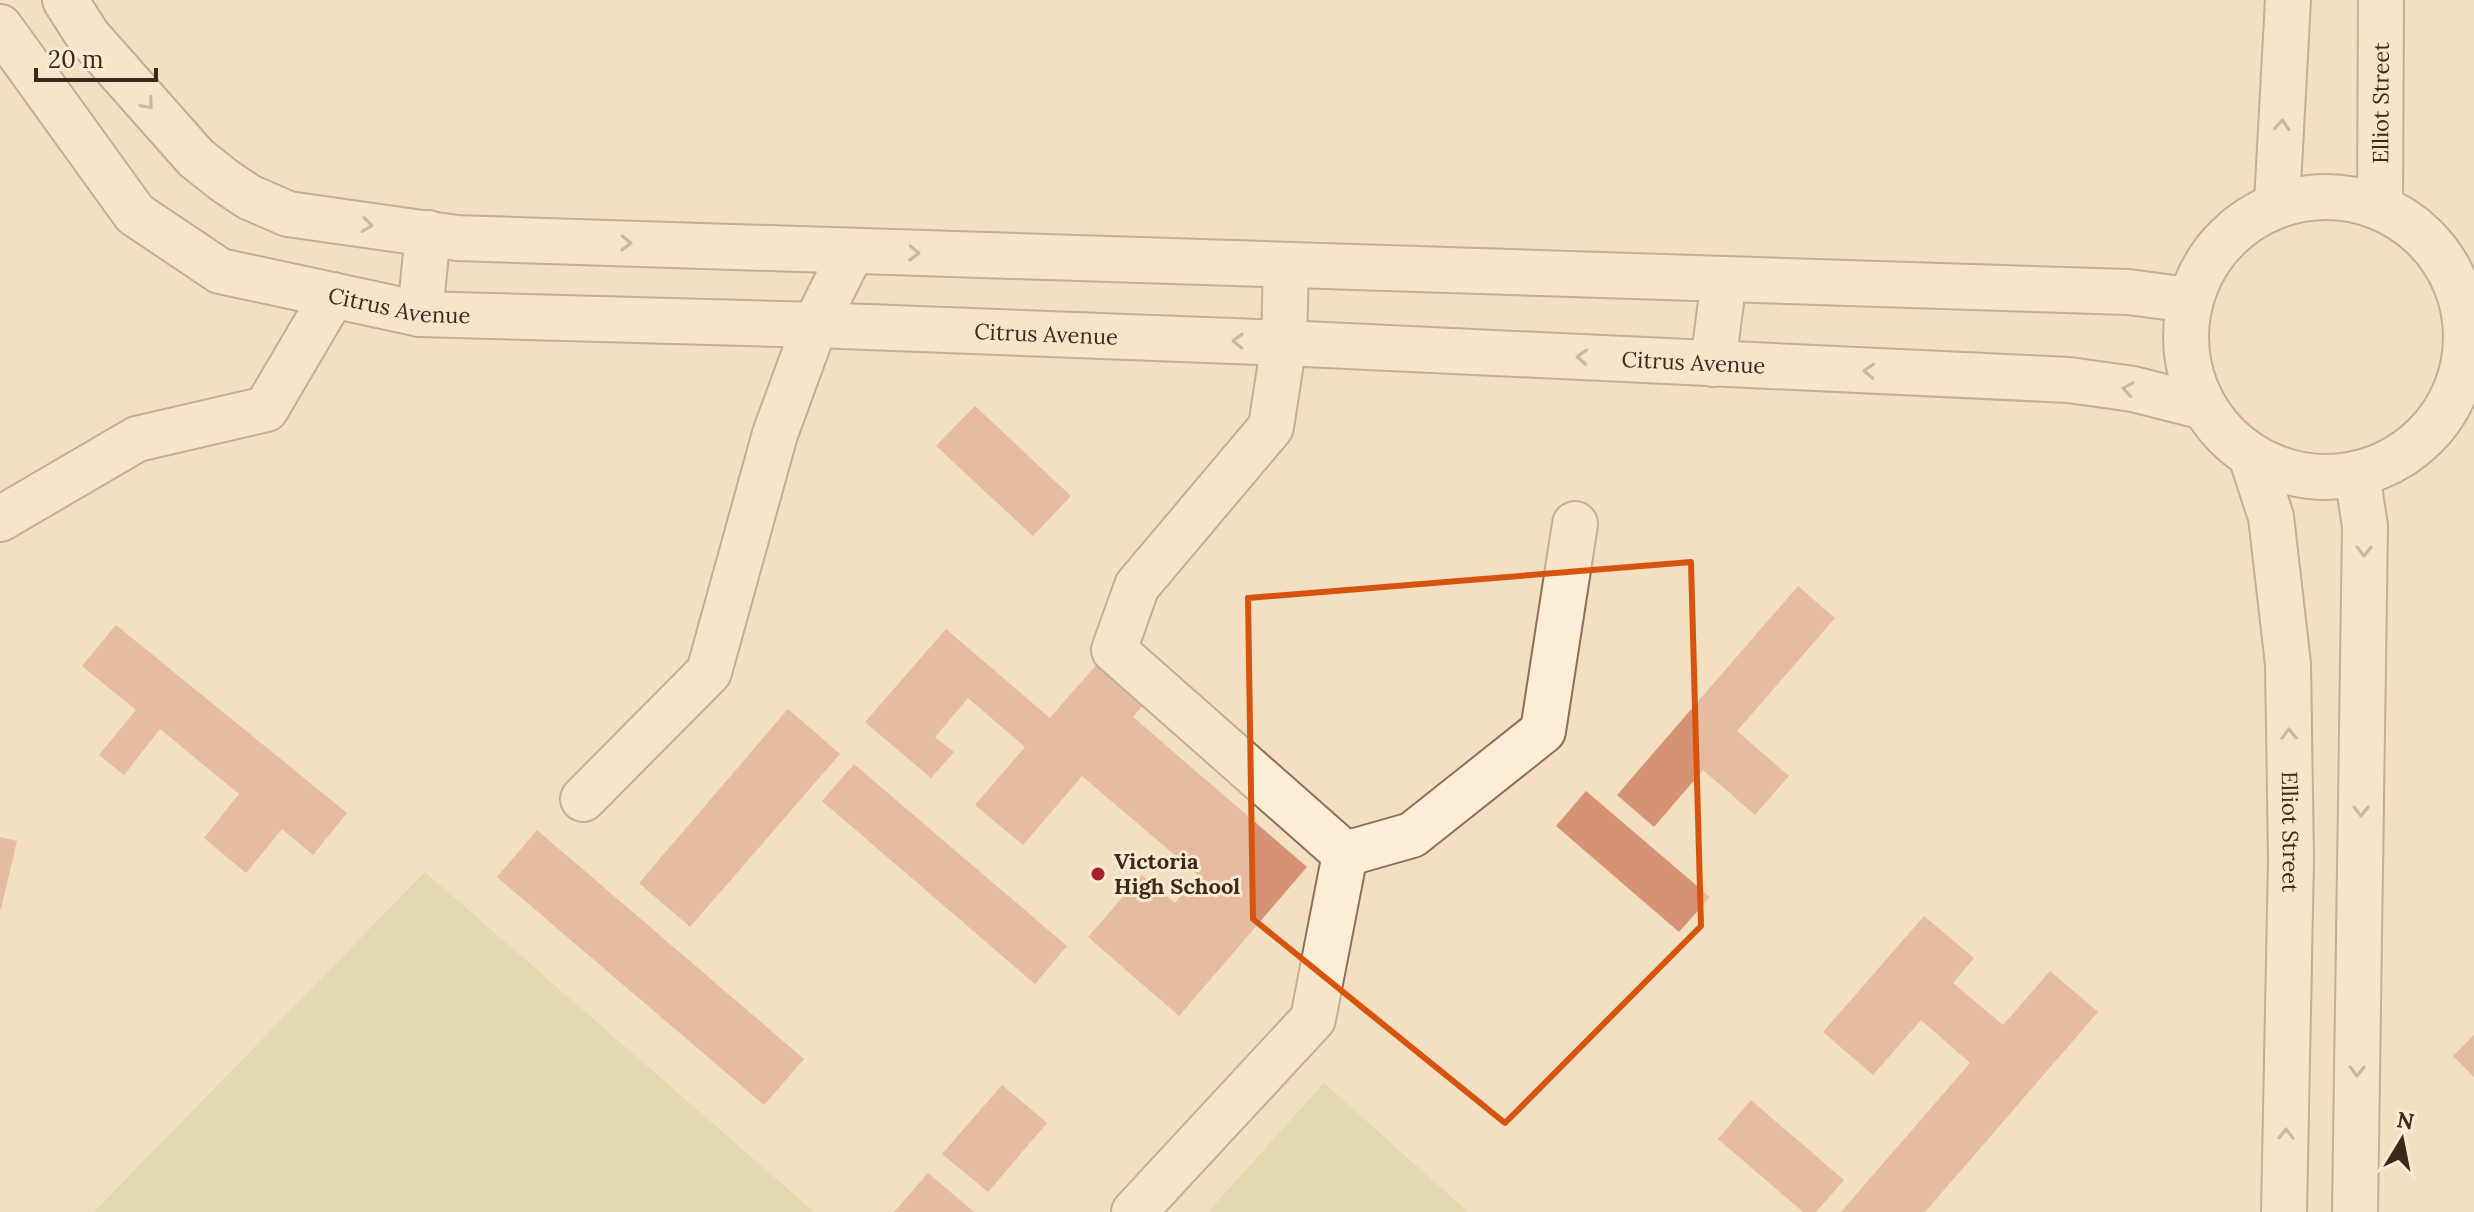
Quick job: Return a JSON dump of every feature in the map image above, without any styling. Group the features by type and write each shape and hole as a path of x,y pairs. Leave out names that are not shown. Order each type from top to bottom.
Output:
{"street":[{"path":"65,0 88,36 196,158 249,197 288,214 457,238 2128,292 2189,300"},
{"path":"2277,203 2288,0"},
{"name":"Elliot Street","path":"2380,207 2381,0"},
{"name":"Citrus Avenue","path":"0,27 135,214 220,271 420,314 1284,343 2069,380 2133,389 2204,407"},
{"path":"39,79 88,36"},
{"path":"2340,199 2380,207 2404,222 2434,249 2453,273 2471,306 2465,396 2410,450 2357,474 2317,477 2277,469 2251,456 2221,430 2204,407 2192,377 2186,345 2189,300 2217,249 2243,225 2277,203 2340,199"},
{"path":"420,314 428,233"},
{"path":"583,799 709,672 775,434 815,325 852,251"},
{"path":"1286,265 1284,343 1271,427 1137,586 1114,650 1345,854"},
{"path":"1713,364 1724,279"},
{"path":"0,519 137,439 266,409 333,295"},
{"name":"Elliot Street","path":"2251,456 2271,517 2288,664 2291,859 2284,1212"},
{"path":"2355,1212 2365,526 2357,474"},
{"path":"1345,854 1412,835 1543,731 1575,524"},
{"path":"1134,1212 1313,1019 1345,854"}],"highlighted area":[{"path":"1691,562 1701,926 1505,1123 1253,919 1248,598"}],"green space":[{"path":"425,872 814,1212 94,1212"},
{"path":"1324,1083 1468,1212 1208,1212"}],"building":[{"path":"975,406 1071,496 1033,536 936,446"},
{"path":"1798,586 1835,618 1737,731 1789,776 1755,815 1703,770 1654,827 1617,795"},
{"path":"116,625 347,813 313,855 282,829 246,873 204,838 239,794 160,729 124,775 99,755 136,710 82,666"},
{"path":"946,629 1050,718 1096,665 1143,705 1133,717 1307,867 1179,1016 1088,937 1142,875 1175,903 1198,875 1082,776 1023,845 975,805 1025,747 968,698 935,737 954,752 931,778 865,722"},
{"path":"788,709 840,754 690,927 639,883"},
{"path":"854,764 1067,946 1035,984 822,801"},
{"path":"1586,791 1710,897 1679,932 1556,826"},
{"path":"537,830 804,1059 764,1105 497,877"},
{"path":"0,837 17,841 1,909 0,909"},
{"path":"1924,916 1974,958 1953,983 2003,1025 2050,971 2098,1012 1925,1212 1841,1212 1970,1063 1921,1020 1873,1075 1823,1032"},
{"path":"2474,1035 2474,1077 2453,1056"},
{"path":"1002,1085 1047,1123 988,1192 942,1154"},
{"path":"1751,1100 1844,1180 1816,1212 1803,1212 1718,1139"},
{"path":"928,1173 974,1212 894,1212"}],"place":[{"name":"Victoria High School","path":"1098,874"}]}
